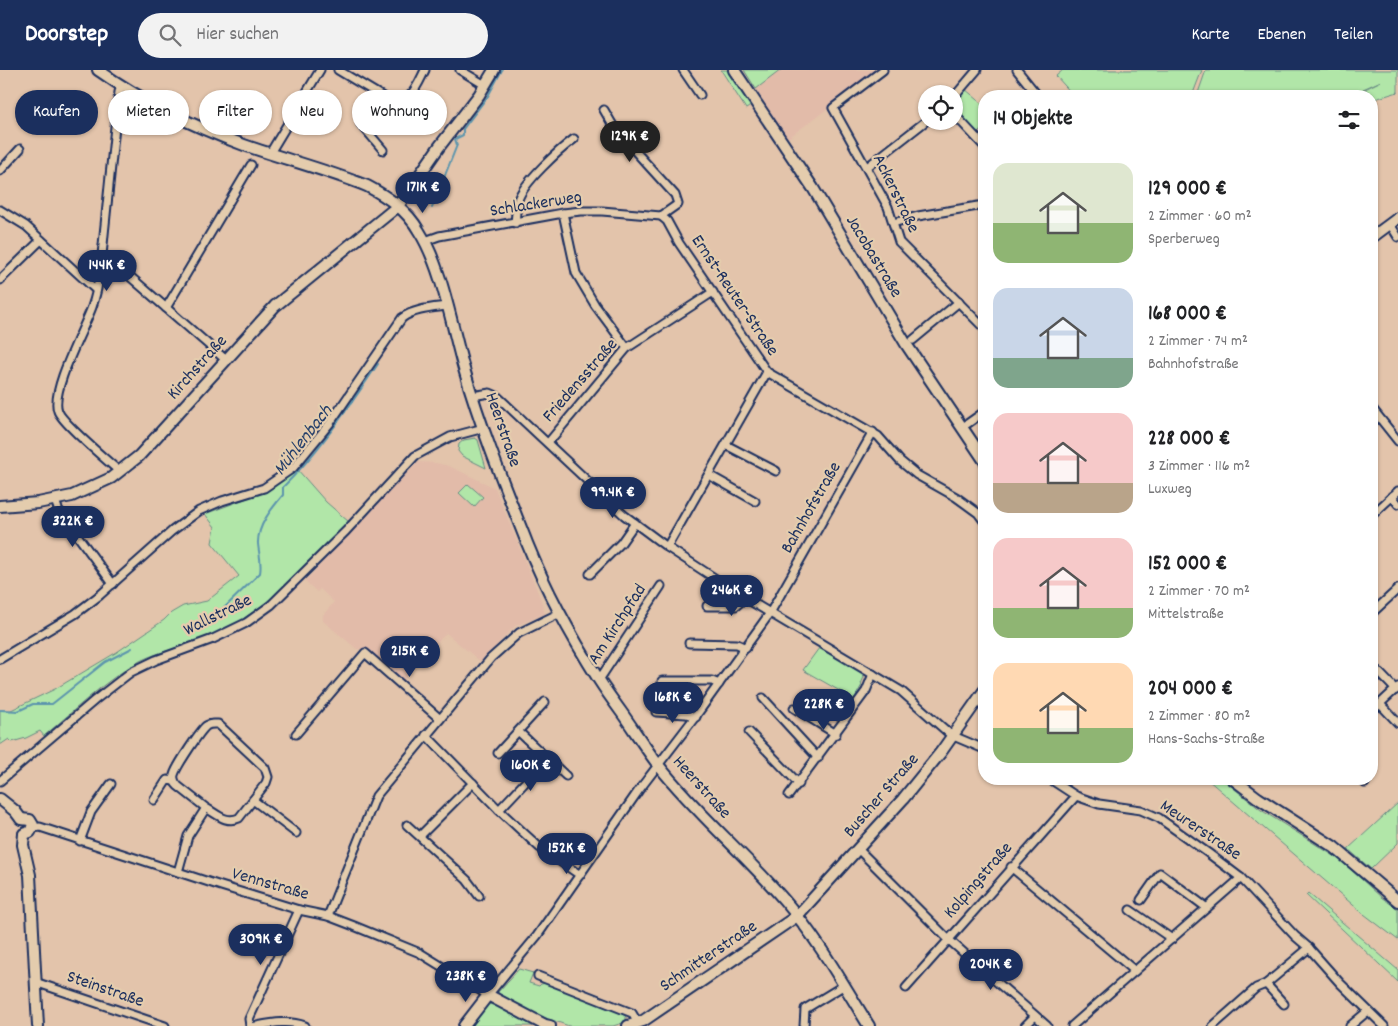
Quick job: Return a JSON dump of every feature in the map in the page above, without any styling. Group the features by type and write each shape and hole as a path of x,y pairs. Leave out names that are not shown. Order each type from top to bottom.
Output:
{"main road":[{"name":"Heerstraße","path":"98,70 169,113 194,125 367,186 398,206 418,229 425,241 439,278 472,396 506,492 539,572 560,613 599,680 659,765 686,798 760,873 797,916 869,1026"},
{"name":"Kirchstraße","path":"0,506 55,500 72,496 90,489 120,472 138,456 286,296 398,206 485,86 494,70"},
{"name":"Jacobastraße","path":"734,70 813,188 906,344 978,451"},
{"path":"1378,233 1394,221"},
{"name":"Buscher Straße","path":"797,916 903,799 942,752 951,735 978,699"},
{"path":"1240,785 1334,847 1398,901"},
{"path":"0,799 15,811 21,819 17,828 20,832 28,831 23,845 30,875 38,1026"},
{"name":"Schmitterstraße","path":"633,1024 675,1000 797,916"},
{"path":"464,1026 488,995 550,1026"}],"street":[{"path":"270,153 320,70"},
{"path":"338,70 370,90"},
{"path":"414,90 425,70"},
{"path":"460,70 485,86"},
{"path":"683,70 700,95"},
{"name":"Ackerstraße","path":"883,70 833,108 888,207 899,242 978,322"},
{"path":"963,86 977,70"},
{"path":"1017,70 1033,90"},
{"path":"120,472 67,422 58,411 56,396 92,307 96,290 102,257 119,92 122,85"},
{"path":"604,110 615,130 675,195 678,204 661,216"},
{"path":"963,124 978,140"},
{"path":"867,167 918,126"},
{"path":"371,135 384,150"},
{"path":"515,223 518,198 528,184 560,149 574,139"},
{"path":"0,171 20,149"},
{"path":"166,308 251,165"},
{"path":"893,223 918,216 978,206"},
{"path":"0,210 26,226 96,290"},
{"name":"Schlackerweg","path":"425,241 450,234 563,213 602,211 661,216"},
{"path":"563,213 576,273 595,305 627,348"},
{"name":"Ernst-Reuter-Straße","path":"661,216 667,221 767,372 873,432 900,462 917,476 956,497 978,513"},
{"path":"1394,221 1398,237"},
{"path":"0,280 41,240"},
{"path":"102,257 111,260 226,360"},
{"name":"Friedensstraße","path":"548,443 627,348 713,292"},
{"path":"913,340 959,302"},
{"path":"0,659 75,614 113,584 172,531 200,511 222,501 264,488 293,468 330,422 402,318 421,310 447,306"},
{"path":"667,547 767,372"},
{"path":"472,396 490,393 497,396 624,515 667,547 745,598 902,691 951,735 978,746"},
{"path":"967,424 978,416"},
{"path":"1378,416 1398,441"},
{"name":"Wallstraße","path":"0,781 131,672 246,623 271,605 346,531 416,456 450,437 484,428"},
{"name":"Bahnhofstraße","path":"488,995 537,936 639,790 696,717 770,613 873,432"},
{"path":"726,445 776,471"},
{"path":"709,475 754,500"},
{"path":"1378,509 1398,491"},
{"path":"1392,496 1398,504"},
{"path":"55,500 58,509 113,584"},
{"path":"590,574 621,543 635,523"},
{"name":"Am Kirchpfad","path":"599,680 661,586"},
{"path":"1378,608 1398,589"},
{"path":"707,606 736,606 745,598"},
{"path":"328,916 376,796 491,658 519,633 560,613"},
{"path":"689,644 736,644 746,648"},
{"path":"296,734 365,653 440,719"},
{"path":"1378,670 1397,688 1380,704 1398,724"},
{"path":"789,795 866,691 873,674"},
{"path":"662,681 712,682 719,684"},
{"path":"763,698 818,758"},
{"path":"498,753 545,702"},
{"path":"794,708 836,734"},
{"path":"656,712 686,714 696,717"},
{"path":"154,800 167,780 174,782 206,808 226,820 234,820 239,818 266,783 268,772 218,724 212,723 205,726 189,748 174,774 174,782"},
{"path":"519,732 566,776"},
{"path":"749,732 799,784"},
{"path":"426,735 498,810 539,847 580,875"},
{"path":"498,810 547,760"},
{"path":"420,836 473,783"},
{"path":"80,841 91,812 111,784"},
{"name":"Meurerstraße","path":"1059,785 1076,796 1099,804 1141,810 1159,818 1241,878 1384,1026"},
{"name":"Kolpingstraße","path":"906,988 1011,867 1076,796"},
{"path":"253,800 296,833"},
{"path":"178,872 188,836 206,808"},
{"path":"407,826 467,880 479,896"},
{"name":"Vennstraße","path":"28,831 40,827 299,910 328,916 420,953 488,995"},
{"path":"858,849 948,939 1047,1026"},
{"path":"1011,867 1135,971"},
{"path":"1141,900 1160,873 1207,908"},
{"path":"1072,1026 1241,878"},
{"path":"250,1026 249,1019 299,910"},
{"path":"1130,910 1172,939"},
{"path":"1213,1026 1223,1023 1256,988 1266,984 1309,948"},
{"name":"Schmitterstraße","path":"538,976 632,1013 633,1024"},
{"name":"Steinstraße","path":"35,982 165,1026"},
{"path":"1266,984 1284,1004"},
{"path":"804,1026 806,1009 843,986"},
{"path":"1350,1026 1368,1011"},
{"path":"1026,1026 1035,1016"},
{"path":"256,1026 279,1022 293,1022 305,1026"}],"shaded area":[{"path":"781,70 879,70 787,139 756,89"},
{"path":"418,462 449,466 495,488 545,614 515,626 481,662 446,633 402,682 323,621 323,615 334,602 320,589 317,592 305,581"}],"green space":[{"path":"721,70 728,70 752,105 746,109"},
{"path":"744,70 781,70 756,89"},
{"path":"1063,70 1202,70 1194,90 1069,90 1056,76"},
{"path":"1206,70 1398,70 1398,92 1378,98 1378,90 1365,89 1381,81 1363,89 1364,90 1199,90"},
{"path":"965,89 978,100 977,132 963,117 963,91"},
{"path":"475,438 478,440 486,468 462,456 458,451 459,444 464,440"},
{"path":"297,469 326,502 349,522 294,576 293,580 253,612 221,632 201,641 148,657 127,669 90,696 44,736 40,731 12,742 9,739 0,745 0,710 11,710 55,689 117,652 183,606 207,601 239,576 212,543 215,527 205,514 274,487"},
{"path":"468,484 483,497 474,507 459,493"},
{"path":"819,648 863,673 862,685 854,699 803,670"},
{"path":"1214,785 1230,785 1261,810 1339,859 1381,897 1398,909 1398,940 1360,911"},
{"path":"1398,803 1398,843 1371,869 1348,849"},
{"path":"1308,893 1398,970 1398,982 1306,895"},
{"path":"519,969 533,973 529,983 539,986 547,983 589,997 619,1012 626,1017 626,1022 613,1026 569,1026 526,1011 501,996 498,992"},
{"path":"485,1003 497,1006 543,1026 469,1026"}],"waterway":[{"name":"Mühlenbach","path":"432,208 457,145 455,139 463,135 463,129 488,96 502,70"},
{"name":"Mühlenbach","path":"220,612 260,573 261,562 258,537 266,518 283,495 283,487 322,443 378,364"},
{"name":"Mühlenbach","path":"0,710 18,711 33,704 52,704 105,662 132,648"}]}
